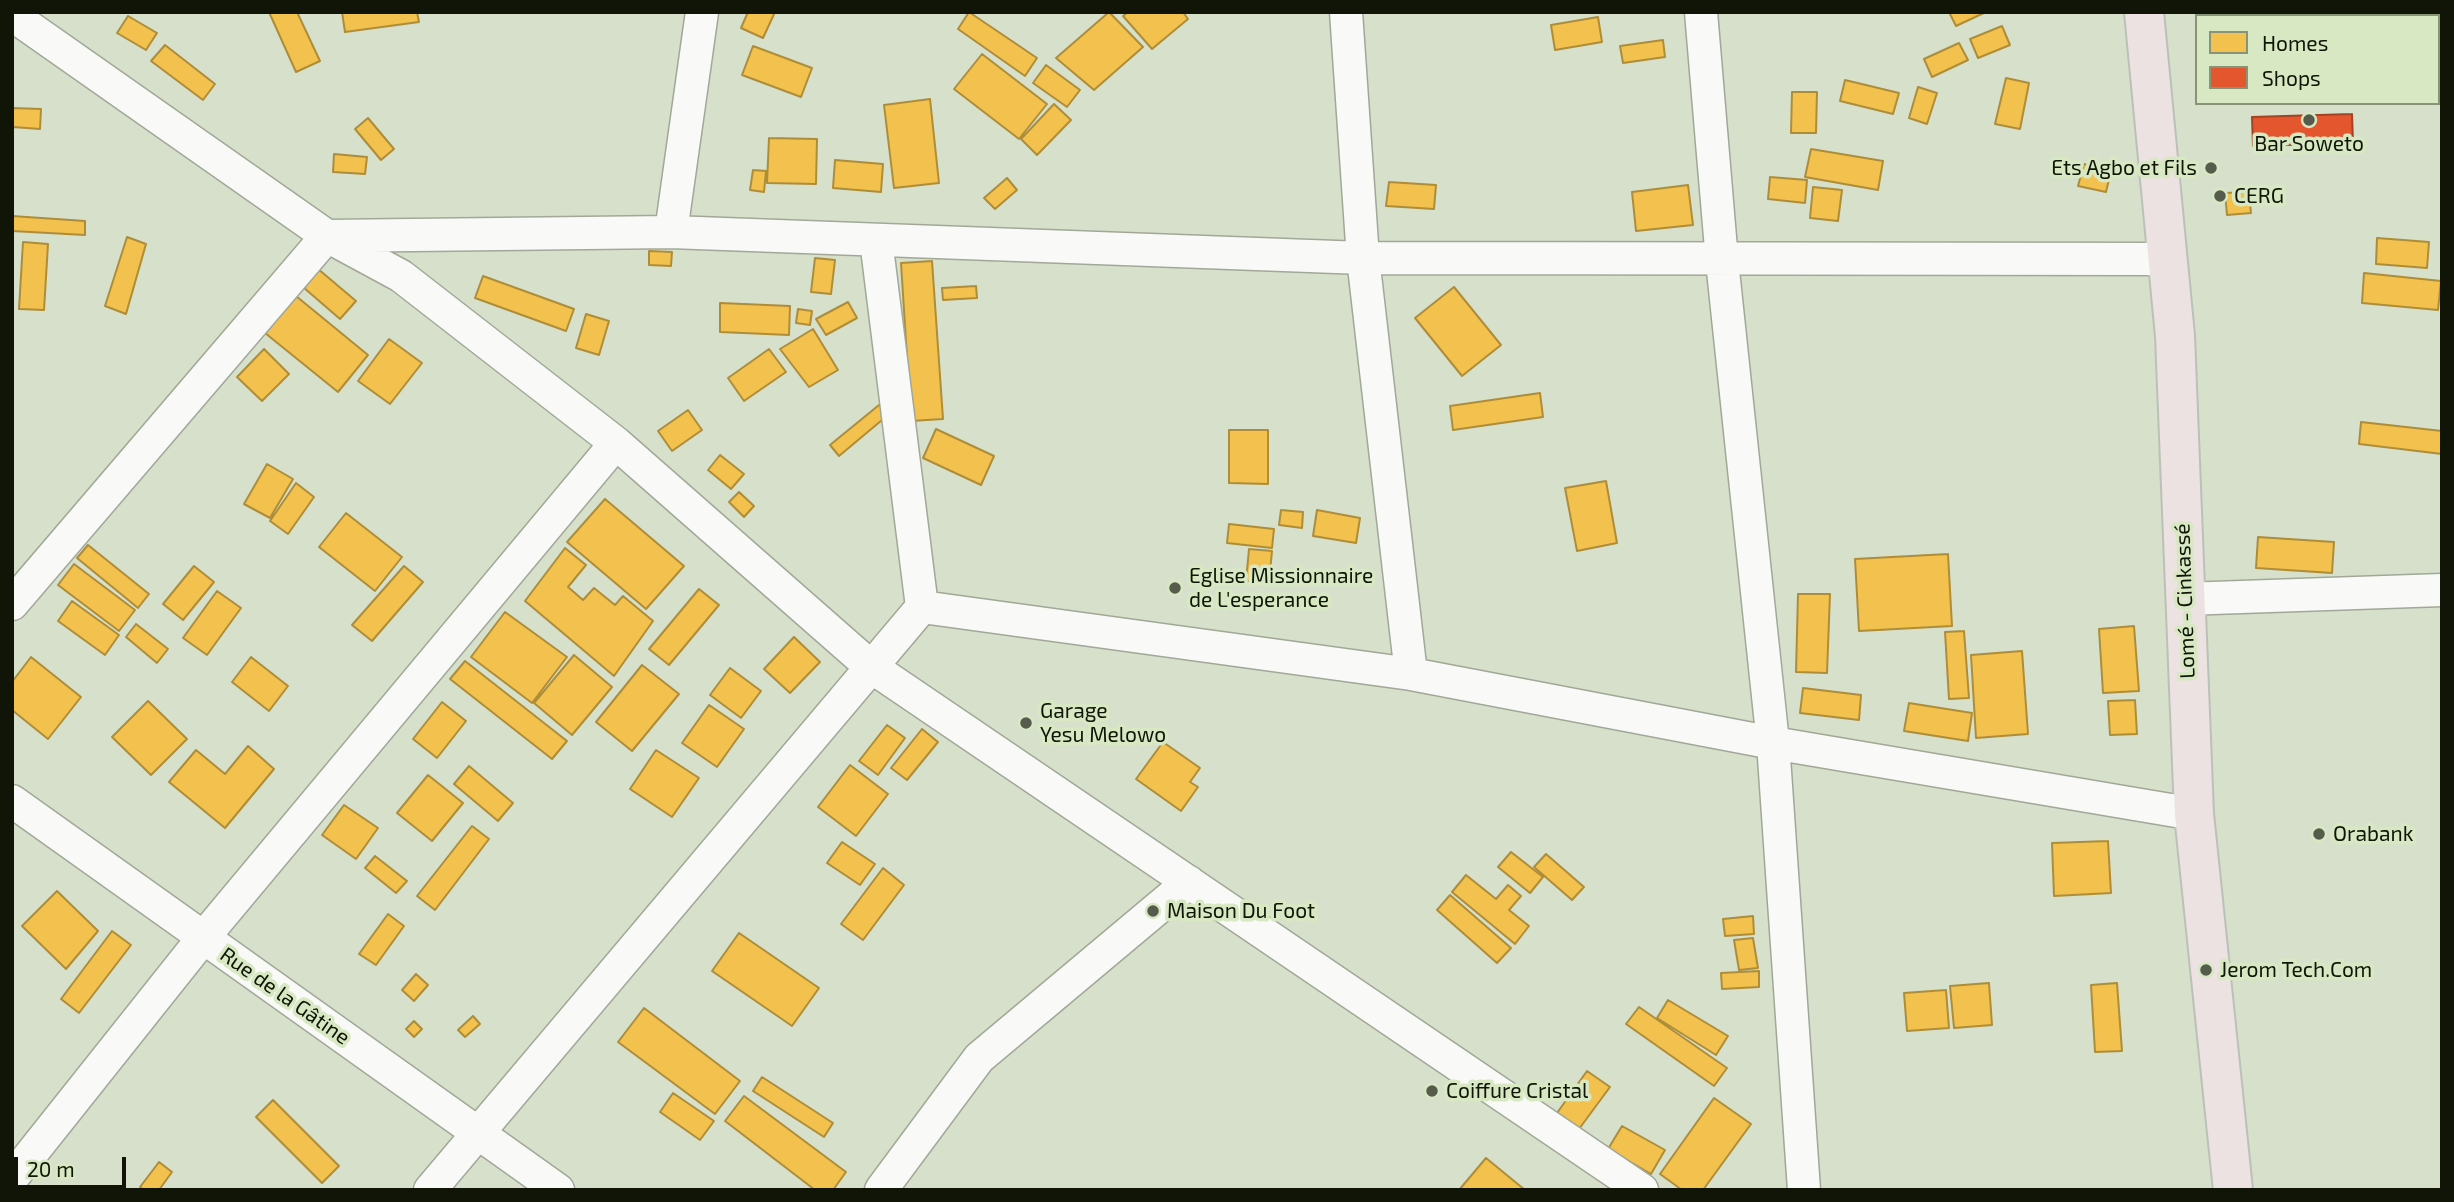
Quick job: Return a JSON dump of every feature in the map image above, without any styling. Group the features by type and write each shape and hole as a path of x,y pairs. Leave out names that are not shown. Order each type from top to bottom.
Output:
{"highway":[{"name":"Lomé - Cinkassé","path":"2144,12 2175,336 2194,814 2233,1190"}],"street":[{"path":"671,232 702,12"},
{"path":"1346,12 1363,258 1411,674"},
{"path":"1701,12 1723,261 1773,743 1804,1190"},
{"path":"12,15 327,236 401,276 616,443 870,666 1642,1190"},
{"path":"12,604 327,236 671,232 1363,258 1723,261 2167,259"},
{"path":"430,1190 922,607 876,240"},
{"path":"12,1178 203,938 616,443"},
{"path":"2184,599 2442,590"},
{"path":"922,607 1411,674 1773,743 2194,814"},
{"name":"Rue de la Gâtine","path":"12,801 558,1190"},
{"path":"881,1190 979,1058 1189,882"}],"building: Homes":[{"path":"269,12 297,12 320,61 296,72"},
{"path":"342,12 417,12 419,22 345,32"},
{"path":"748,12 775,12 763,38 741,28"},
{"path":"969,12 1037,58 1025,76 958,29"},
{"path":"1109,12 1143,47 1094,90 1056,58"},
{"path":"1128,12 1183,12 1188,19 1152,49 1123,16"},
{"path":"1949,12 1986,12 1956,26"},
{"path":"2235,12 2256,12 2256,14"},
{"path":"128,16 157,33 146,50 117,33"},
{"path":"1598,17 1602,42 1555,50 1551,25"},
{"path":"2002,26 2010,45 1978,58 1970,39"},
{"path":"1663,40 1665,57 1623,63 1620,46"},
{"path":"1959,43 1968,60 1932,77 1924,59"},
{"path":"165,45 215,84 203,100 151,61"},
{"path":"753,46 812,68 801,97 742,75"},
{"path":"982,54 1047,104 1019,139 954,89"},
{"path":"1046,65 1080,90 1067,107 1033,83"},
{"path":"2006,78 2029,83 2020,129 1995,124"},
{"path":"1845,80 1899,93 1893,114 1840,101"},
{"path":"1918,87 1937,93 1927,124 1909,118"},
{"path":"1792,92 1817,92 1816,133 1791,133"},
{"path":"930,99 939,183 894,188 884,105"},
{"path":"1054,104 1071,120 1037,155 1021,139"},
{"path":"12,108 41,109 40,129 13,127 12,143"},
{"path":"368,118 394,149 381,160 355,129"},
{"path":"769,138 817,139 816,184 767,183"},
{"path":"1811,149 1883,161 1878,190 1805,177"},
{"path":"334,154 367,157 365,174 333,172"},
{"path":"835,160 883,164 881,192 833,188"},
{"path":"2084,164 2111,171 2106,192 2078,186"},
{"path":"753,170 766,171 764,192 750,190"},
{"path":"1770,177 1807,180 1805,203 1768,199"},
{"path":"1007,178 1017,190 995,209 984,198"},
{"path":"1389,182 1436,185 1434,209 1386,206"},
{"path":"1688,185 1693,225 1636,231 1632,192"},
{"path":"1813,187 1842,190 1838,221 1810,218"},
{"path":"2249,192 2251,213 2227,215 2225,193"},
{"path":"12,216 85,221 85,235 12,231"},
{"path":"127,237 146,244 126,314 105,306"},
{"path":"2377,238 2429,242 2427,268 2376,264"},
{"path":"23,242 48,244 44,310 19,309"},
{"path":"649,251 672,252 671,266 649,265"},
{"path":"815,258 835,260 831,294 811,292"},
{"path":"932,261 943,419 911,421 901,263"},
{"path":"311,263 356,301 340,319 296,281"},
{"path":"2364,273 2441,281 2438,310 2362,303"},
{"path":"483,276 574,309 566,331 475,298"},
{"path":"976,286 977,298 943,300 942,288"},
{"path":"1454,287 1501,345 1462,376 1415,318"},
{"path":"296,296 368,355 338,392 265,333"},
{"path":"848,302 857,318 826,335 816,319"},
{"path":"720,303 790,306 789,335 720,332"},
{"path":"798,309 812,311 810,325 796,323"},
{"path":"586,314 609,321 599,355 576,348"},
{"path":"813,329 838,370 809,387 780,349"},
{"path":"389,339 422,363 390,404 358,381"},
{"path":"264,349 289,374 262,401 237,377"},
{"path":"769,349 786,372 744,401 728,378"},
{"path":"1540,393 1543,417 1453,430 1450,406"},
{"path":"879,405 888,415 839,456 830,445"},
{"path":"688,410 702,430 672,451 658,431"},
{"path":"2361,422 2442,431 2442,454 2359,444"},
{"path":"936,429 994,456 981,485 923,458"},
{"path":"1229,430 1268,430 1268,484 1229,483"},
{"path":"720,455 744,474 731,489 708,470"},
{"path":"267,464 293,479 270,518 244,504"},
{"path":"1606,481 1617,543 1577,551 1565,488"},
{"path":"296,483 314,497 288,534 270,521"},
{"path":"739,492 754,506 744,517 729,502"},
{"path":"605,499 684,566 646,609 567,542"},
{"path":"1281,510 1303,512 1302,528 1279,525"},
{"path":"1317,510 1360,518 1356,543 1313,536"},
{"path":"346,513 402,557 375,591 319,547"},
{"path":"1229,524 1274,529 1272,548 1227,543"},
{"path":"2258,537 2334,542 2332,573 2256,568"},
{"path":"88,545 149,594 138,608 77,558"},
{"path":"565,548 586,565 568,587 583,600 594,588 615,605 623,596 653,621 614,676 525,601"},
{"path":"1249,549 1272,551 1269,583 1246,581"},
{"path":"1948,554 1952,626 1859,631 1855,559"},
{"path":"74,564 135,610 119,631 58,585"},
{"path":"194,566 214,582 183,620 163,604"},
{"path":"404,566 423,582 372,641 352,625"},
{"path":"699,589 719,605 669,665 649,649"},
{"path":"217,591 241,608 207,655 183,638"},
{"path":"1798,594 1830,594 1827,673 1796,672"},
{"path":"72,601 119,635 105,655 58,621"},
{"path":"505,612 567,657 532,703 471,657"},
{"path":"136,624 168,649 157,663 126,637"},
{"path":"2134,626 2139,691 2103,693 2099,629"},
{"path":"1964,631 1969,698 1949,699 1945,632"},
{"path":"794,637 820,662 790,693 764,669"},
{"path":"2022,651 2028,734 1976,738 1971,655"},
{"path":"574,655 612,687 572,735 534,703"},
{"path":"31,657 81,697 48,739 12,710 12,682"},
{"path":"251,657 288,686 269,711 232,682"},
{"path":"465,661 567,741 552,759 450,679"},
{"path":"642,665 679,694 632,751 596,722"},
{"path":"730,668 761,691 741,718 710,695"},
{"path":"1803,688 1861,695 1859,720 1800,713"},
{"path":"2135,700 2137,734 2110,735 2108,701"},
{"path":"148,701 187,739 151,775 112,737"},
{"path":"442,702 466,721 437,758 413,739"},
{"path":"1909,703 1972,713 1968,741 1904,731"},
{"path":"709,705 744,729 717,767 682,743"},
{"path":"887,725 905,738 878,775 859,761"},
{"path":"922,729 938,742 907,780 891,768"},
{"path":"1163,742 1200,768 1190,782 1198,787 1181,811 1136,779"},
{"path":"248,746 274,769 225,828 169,782 196,750 225,774"},
{"path":"656,750 699,778 672,817 630,789"},
{"path":"850,765 888,794 856,836 818,807"},
{"path":"469,766 513,803 498,821 454,784"},
{"path":"428,775 463,803 432,841 397,813"},
{"path":"344,805 378,828 356,859 322,835"},
{"path":"472,826 489,839 435,910 417,896"},
{"path":"2108,841 2111,893 2054,896 2052,843"},
{"path":"842,842 875,864 860,885 827,863"},
{"path":"1511,852 1543,877 1530,893 1498,867"},
{"path":"1546,854 1584,887 1572,900 1534,867"},
{"path":"375,856 407,881 396,893 365,868"},
{"path":"883,868 904,885 863,940 841,924"},
{"path":"1466,875 1496,899 1508,885 1521,896 1509,910 1529,926 1515,944 1452,892"},
{"path":"57,891 98,931 66,969 22,926"},
{"path":"1450,895 1511,948 1497,963 1437,910"},
{"path":"388,914 404,926 376,965 359,954"},
{"path":"1753,916 1754,934 1725,936 1723,919"},
{"path":"112,931 131,945 79,1013 61,999"},
{"path":"739,933 819,988 792,1026 712,971"},
{"path":"1753,938 1758,968 1739,970 1734,940"},
{"path":"1759,971 1759,987 1722,989 1721,973"},
{"path":"416,974 428,985 414,1001 402,990"},
{"path":"1989,983 1992,1025 1954,1028 1950,986"},
{"path":"2117,983 2122,1051 2095,1052 2091,985"},
{"path":"1946,990 1949,1028 1907,1031 1904,993"},
{"path":"1668,1000 1728,1036 1716,1055 1657,1018"},
{"path":"1639,1007 1727,1068 1714,1086 1626,1024"},
{"path":"644,1008 740,1081 715,1114 618,1042"},
{"path":"473,1016 480,1024 465,1037 458,1030"},
{"path":"414,1021 422,1029 414,1037 406,1029"},
{"path":"1587,1071 1610,1087 1579,1129 1557,1113"},
{"path":"762,1077 833,1123 824,1137 753,1091"},
{"path":"673,1093 714,1121 700,1140 660,1112"},
{"path":"744,1096 846,1172 833,1190 815,1190 725,1121"},
{"path":"1714,1098 1751,1124 1703,1190 1682,1190 1660,1174"},
{"path":"273,1100 339,1166 322,1183 256,1117"},
{"path":"1622,1126 1665,1150 1651,1174 1608,1149"},
{"path":"1486,1158 1525,1190 1459,1190"},
{"path":"159,1162 172,1172 159,1190 144,1190 140,1187"}],"building: Shops":[{"path":"2352,114 2353,143 2253,146 2252,117"}],"place":[{"name":"Bar Soweto","path":"2309,120"},
{"name":"Ets Agbo et Fils","path":"2211,168"},
{"name":"CERG","path":"2220,196"},
{"name":"Eglise Missionnaire de L'esperance","path":"1175,588"},
{"name":"Garage Yesu Melowo","path":"1026,723"},
{"name":"Orabank","path":"2319,834"},
{"name":"Maison Du Foot","path":"1153,911"},
{"name":"Jerom Tech.Com","path":"2206,970"},
{"name":"Coiffure Cristal","path":"1432,1091"}]}
